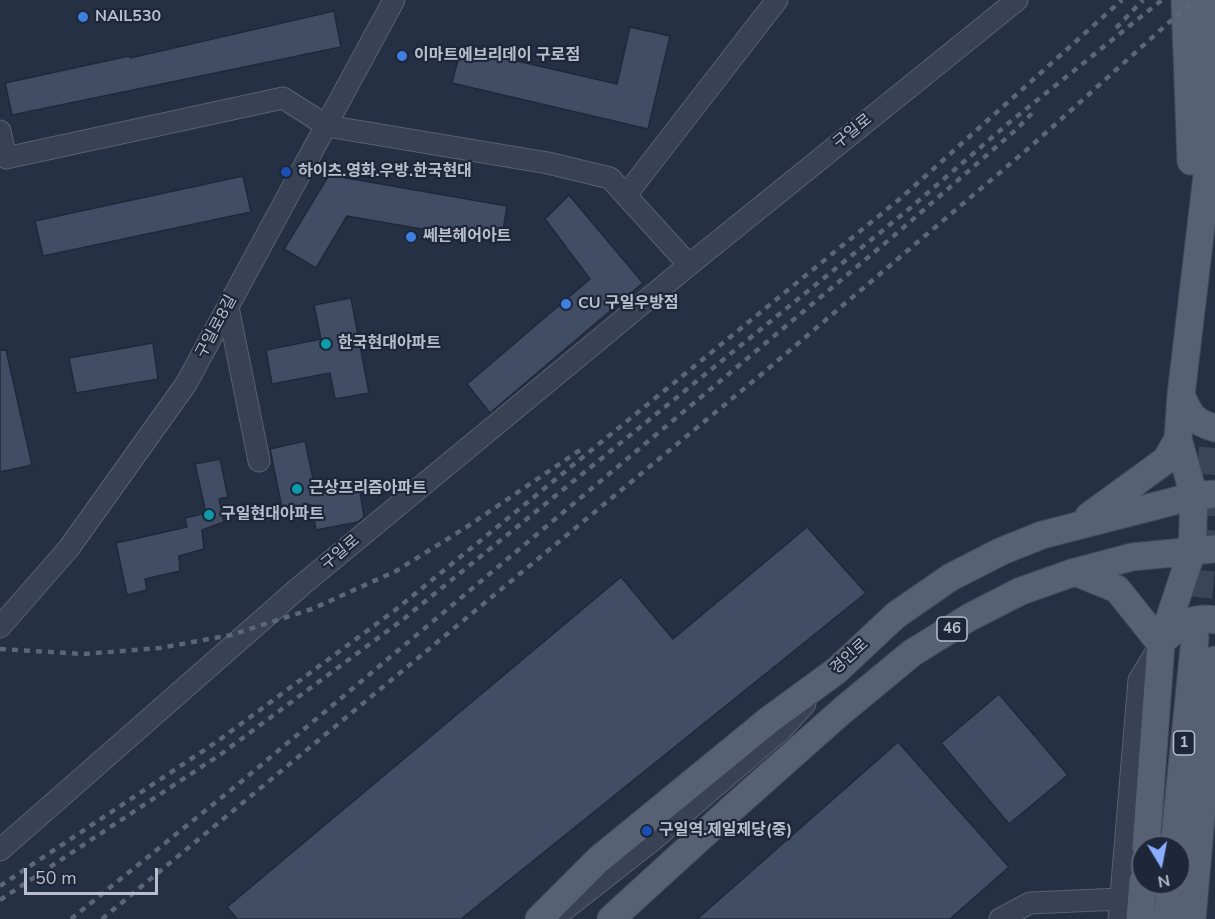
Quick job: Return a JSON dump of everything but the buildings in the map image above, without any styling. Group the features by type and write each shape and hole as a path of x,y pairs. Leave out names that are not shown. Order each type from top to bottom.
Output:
{"main road":[{"path":"1185,0 1191,173 1202,228"},
{"path":"1078,524 1166,460 1178,439 1181,394 1209,159 1209,0"},
{"path":"1181,394 1189,414 1203,424 1215,428"},
{"path":"1147,835 1161,644 1204,550 1205,495 1178,439"},
{"name":"경인로","path":"538,919 598,860 769,720 836,671 896,615 951,577 1022,543 1078,524 1205,495"},
{"name":"46","path":"611,919 736,804 912,653 970,617 1021,591 1075,572 1132,557 1204,550"},
{"path":"1075,572 1117,589 1161,644"},
{"path":"1161,644 1174,630 1189,622 1215,620"},
{"name":"1","path":"1175,835 1195,638"},
{"name":"1","path":"1192,919 1215,660"},
{"path":"1140,919 1142,895"},
{"path":"1167,919 1170,895"}],"street":[{"name":"구일로8길","path":"0,627 69,548 186,384 394,0"},
{"path":"626,195 777,0"},
{"name":"구일로","path":"0,850 302,585 689,265 1017,0"},
{"path":"0,131 6,158 283,98 327,126 548,163 610,178 689,265"},
{"path":"228,307 259,461"},
{"path":"1000,919 1030,903 1120,909 1139,680 1161,644"},
{"path":"553,919 653,840 783,728 836,671"},
{"path":"573,919 659,845 736,804"}],"tunnel":[{"path":"1195,638 1215,421"}],"railway":[{"path":"0,886 215,743 394,611 902,197 1122,0"},
{"path":"1116,28 1143,0"},
{"path":"0,900 221,754 401,621 909,209 1011,121 1162,0"},
{"path":"102,919 763,373 1030,147 1194,0"},
{"path":"71,919 242,781 896,234 1018,128 1036,109"},
{"path":"0,649 84,654 160,648 231,635 312,609 396,571 465,528 580,450"}],"place":[{"name":"NAIL530","path":"83,17"},
{"name":"이마트에브리데이 구로점","path":"402,56"},
{"name":"하이츠.영화.우방.한국현대","path":"286,172"},
{"name":"쎄븐헤어아트","path":"411,237"},
{"name":"CU 구일우방점","path":"566,304"},
{"name":"한국현대아파트","path":"326,344"},
{"name":"근상프리즘아파트","path":"297,489"},
{"name":"구일현대아파트","path":"209,515"},
{"name":"구일역.제일제당(중)","path":"647,831"}]}
